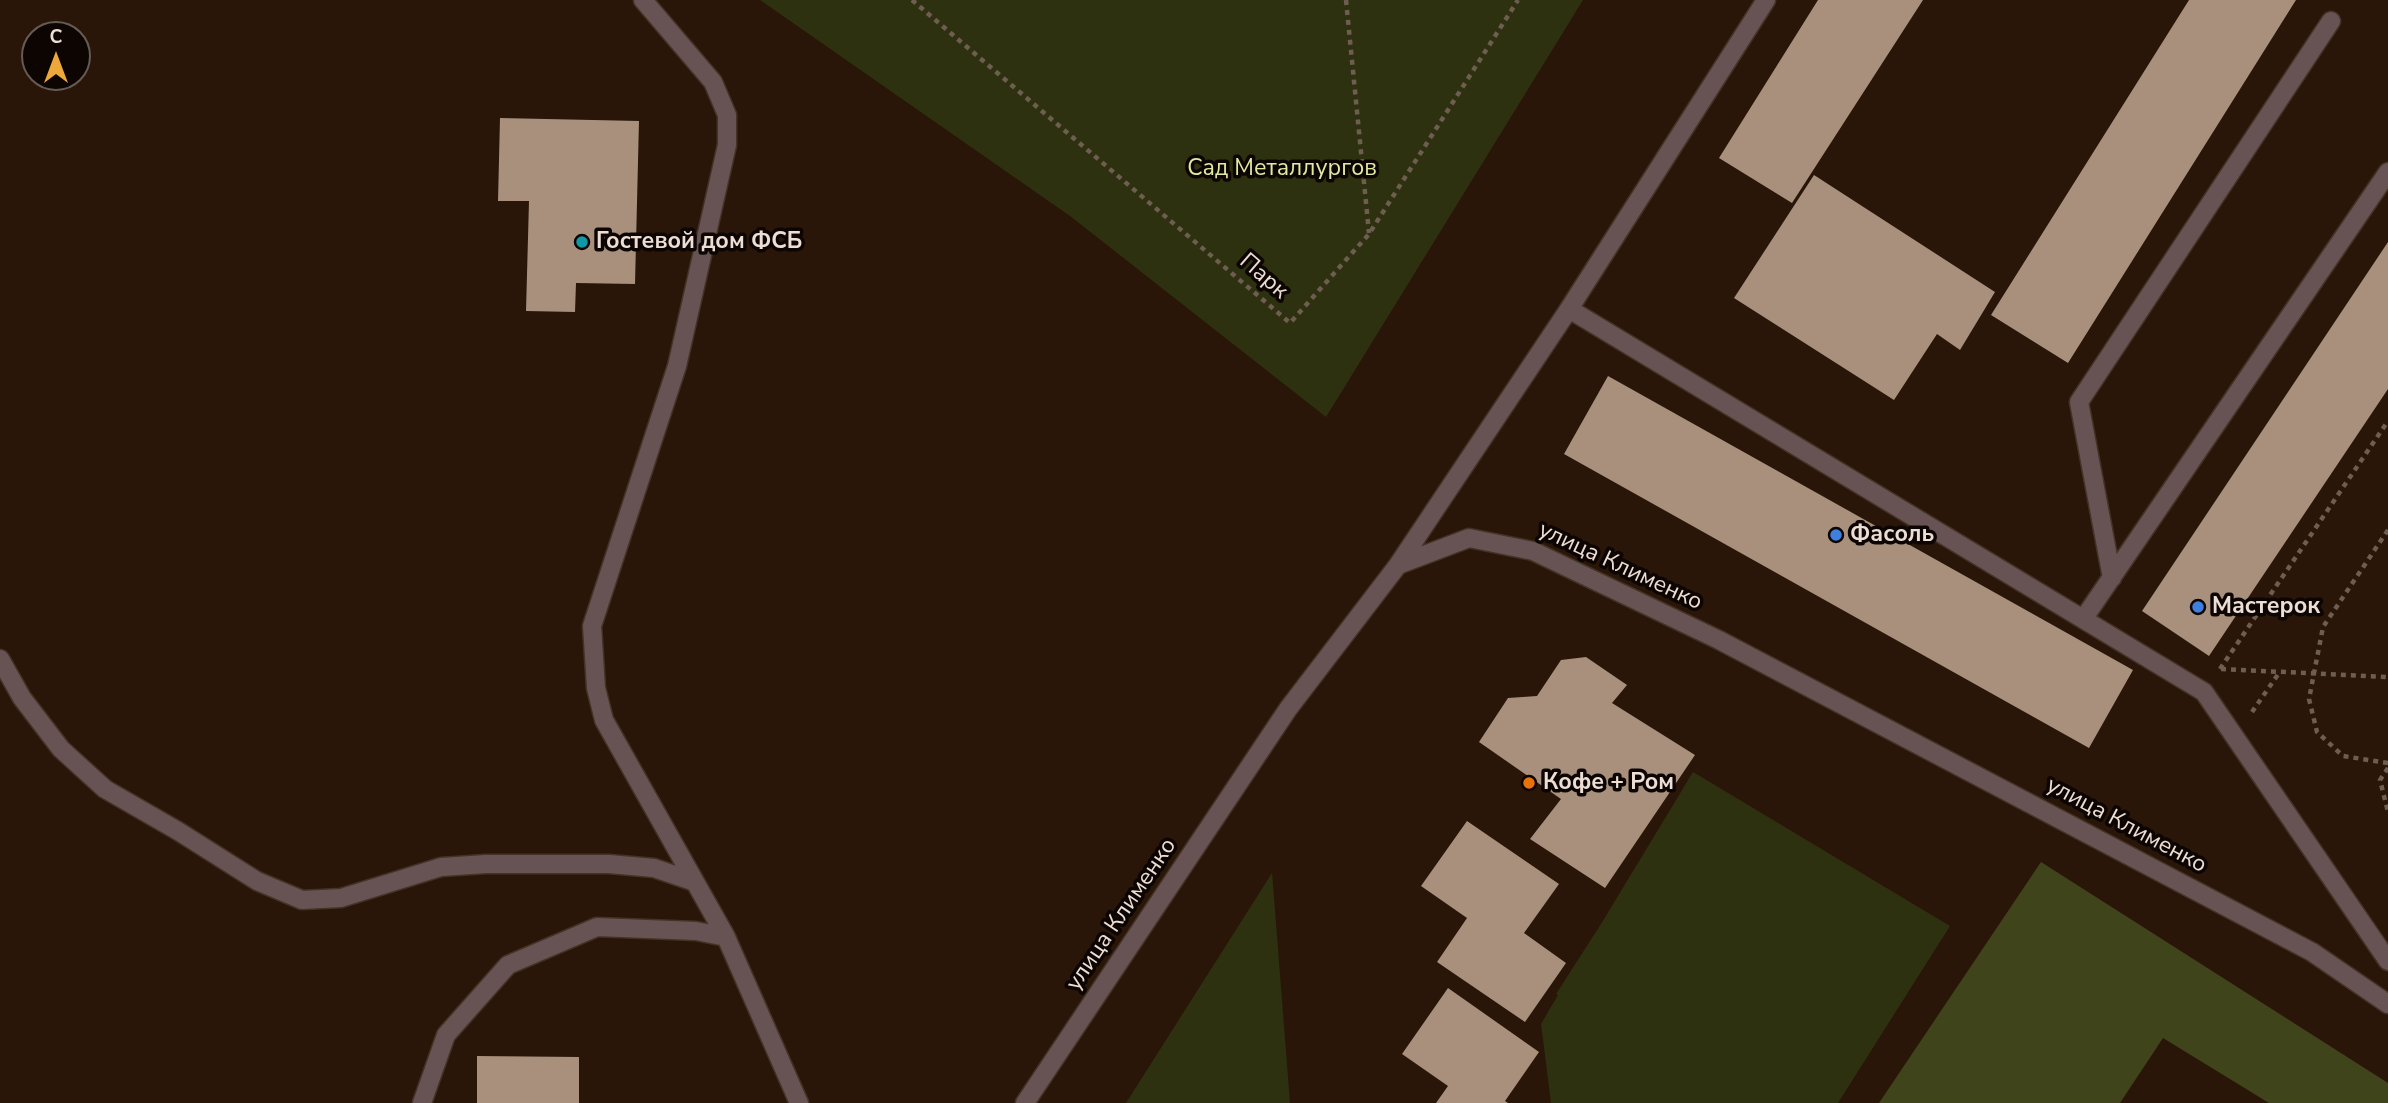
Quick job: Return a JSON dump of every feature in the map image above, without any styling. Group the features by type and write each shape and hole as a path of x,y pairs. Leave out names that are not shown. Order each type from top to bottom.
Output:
{"street":[{"path":"643,0 713,82 727,115 727,145 677,366 592,626 596,688 604,720 726,937 799,1103"},
{"path":"1398,565 1569,309 1766,0"},
{"path":"2112,578 2079,402 2331,21"},
{"path":"2084,618 2388,172"},
{"path":"1569,309 2204,692 2388,961"},
{"name":"улица Клименко","path":"1025,1103 1288,709 1398,565 1469,538 1533,551 1719,640 2312,952 2388,1004"},
{"path":"0,659 22,698 61,749 105,789 257,881 302,900 341,898 441,867 486,864 610,864 654,868 695,882"},
{"path":"422,1103 446,1035 508,965 597,927 696,931 726,937"}],"path":[{"name":"Парк","path":"912,0 1290,323 1369,233 1518,0"},
{"path":"1346,0 1369,233"},
{"path":"2204,692 2388,421"},
{"path":"2388,530 2323,627 2309,699 2317,732 2343,756 2388,766 2380,779 2388,812"},
{"path":"2220,669 2388,677"},
{"path":"2235,737 2280,672"}],"green space":[{"name":"Сад Металлургов","path":"760,0 1583,0 1326,417 1070,216"},
{"path":"1693,772 1950,926 1838,1103 1551,1103 1541,1024 1558,995 1556,994"},
{"path":"2041,862 2388,1083 2388,1103 2269,1103 2163,1038 2120,1103 1879,1103"},
{"path":"1272,873 1290,1103 1126,1103"}],"building":[{"path":"1818,0 1923,0 1792,203 1719,158"},
{"path":"2189,0 2296,0 2068,363 1991,315"},
{"name":"Гостевой дом ФСБ","path":"500,118 639,121 635,284 576,283 575,312 526,311 529,201 498,201"},
{"path":"1814,175 1995,292 1960,350 1937,334 1894,400 1734,298"},
{"path":"2388,242 2388,389 2209,656 2142,611"},
{"path":"1608,376 2133,670 2089,748 1564,454"},
{"path":"1586,657 1627,685 1612,703 1695,755 1605,888 1530,839 1561,799 1479,742 1508,698 1537,696 1561,660"},
{"path":"1467,821 1559,884 1524,933 1566,963 1525,1022 1437,962 1467,918 1421,886"},
{"path":"1448,988 1539,1052 1505,1101 1508,1103 1436,1103 1448,1086 1402,1054"},
{"path":"477,1056 579,1057 579,1103 477,1103"}],"place":[{"name":"Гостевой дом ФСБ","path":"582,242"},
{"name":"Фасоль","path":"1836,535"},
{"name":"Мастерок","path":"2198,607"},
{"name":"Кофе + Ром","path":"1529,783"}]}
